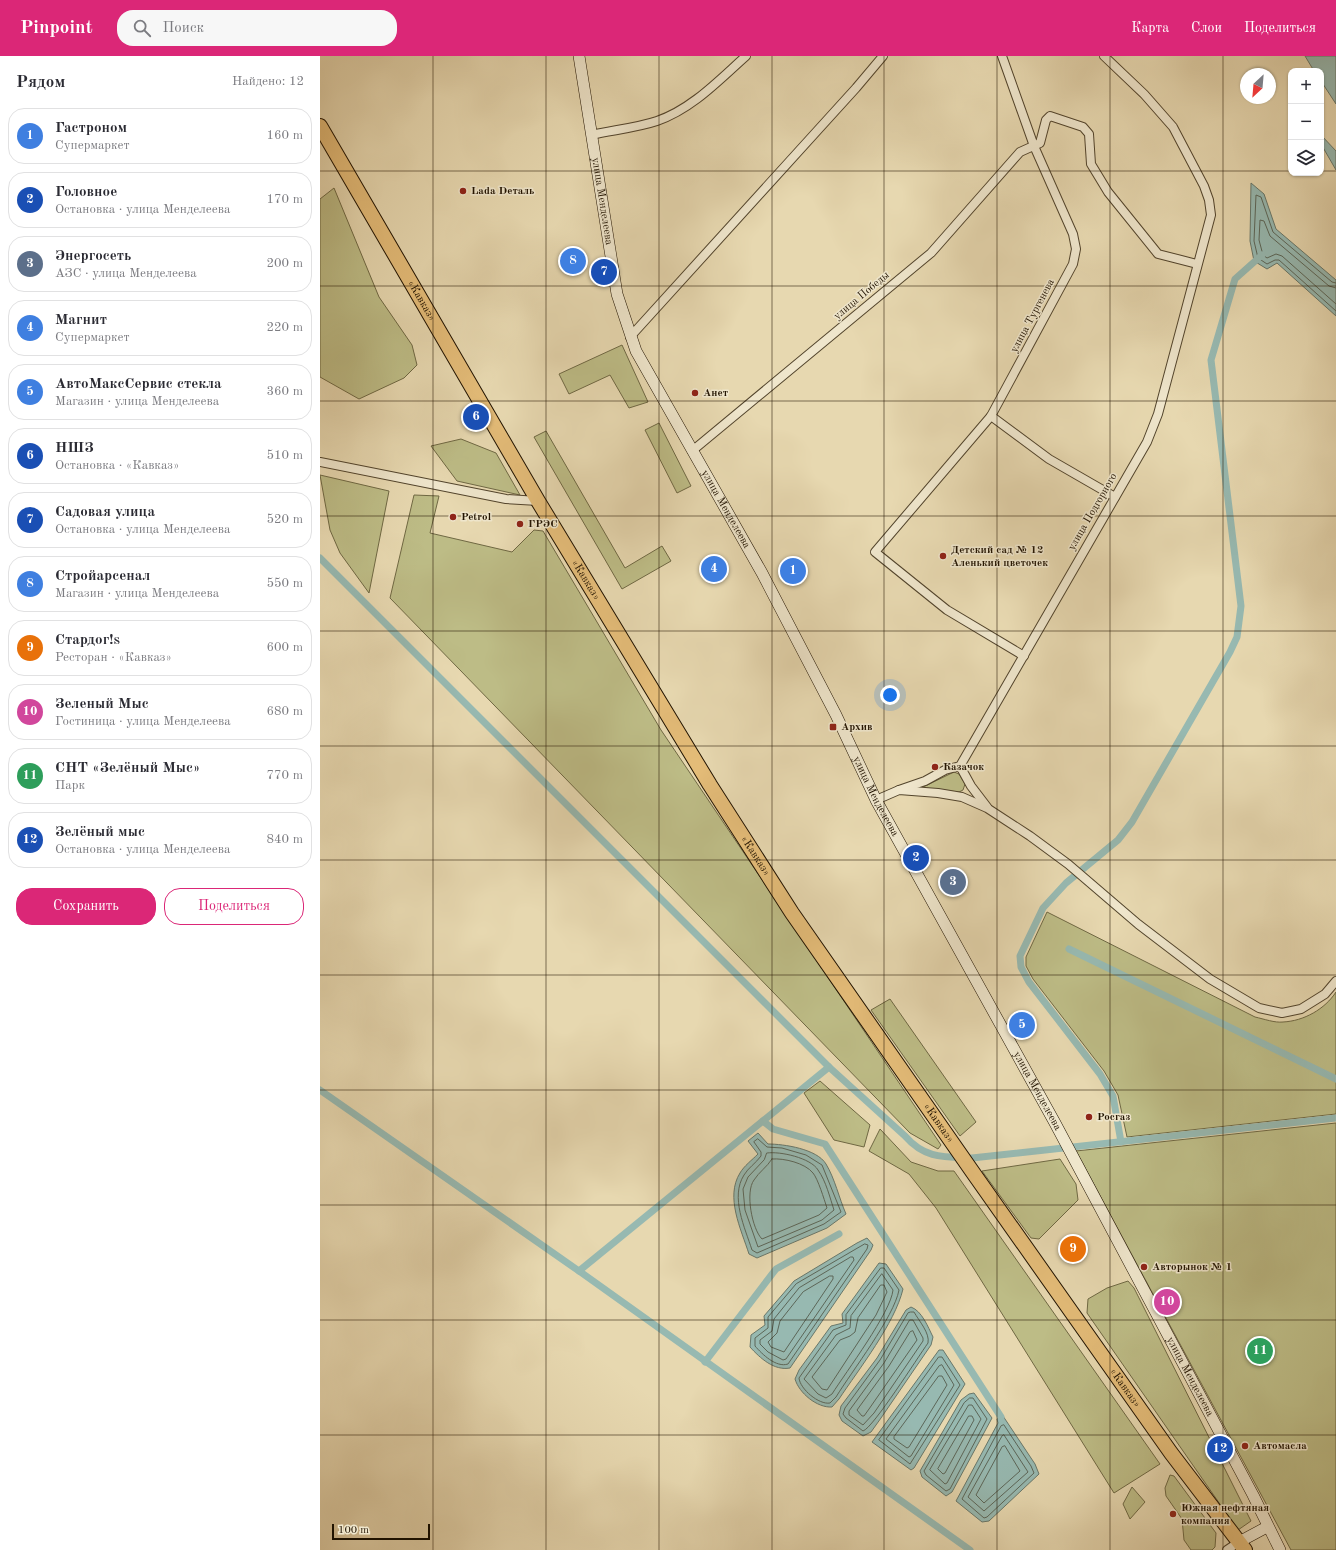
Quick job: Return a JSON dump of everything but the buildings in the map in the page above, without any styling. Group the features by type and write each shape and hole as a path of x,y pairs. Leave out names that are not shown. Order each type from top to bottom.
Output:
{"highway":[{"name":"«Кавказ»","path":"320,126 538,501 718,798 792,913 974,1174 1171,1452 1242,1546"}],"main road":[{"name":"улица Менделеева","path":"581,57 591,135 617,294 630,337 636,351 768,584 836,715 876,800 1076,1160 1249,1488 1267,1527 1280,1550"},
{"path":"1242,1546 1267,1527"}],"street":[{"path":"591,135 658,121 684,108 704,93 746,56"},
{"path":"630,337 776,177 883,56"},
{"name":"улица Тургенева","path":"1002,56 1034,146 1073,234 1076,249 1073,264 991,416 875,552 948,610 1024,656"},
{"name":"улица Подгорного","path":"960,766 1147,442 1158,414 1211,215 1210,200 1204,186 1173,127 1144,94 1104,56"},
{"path":"1034,146 1040,143 1046,120 1050,116 1083,127 1089,134 1091,164 1108,192 1158,254 1197,264"},
{"name":"улица Победы","path":"692,451 931,253 1020,152 1034,146"},
{"path":"991,416 1049,459 1115,497"},
{"path":"320,462 506,499 538,501"},
{"path":"876,800 925,781 945,770 960,766 971,786 987,808"},
{"path":"899,790 956,796 987,808 1030,836 1068,864 1084,879 1210,979 1259,1008 1282,1013 1301,1009 1325,994 1336,981"},
{"path":"1227,1550 1242,1546"}],"shaded area":[{"path":"334,188 379,297 412,345 417,365 404,378 359,399 320,377 320,199"},
{"path":"622,345 648,402 629,408 610,375 569,394 559,374"},
{"path":"659,423 691,486 677,493 645,430"},
{"path":"546,431 625,568 662,546 671,561 622,589 534,437"},
{"path":"461,439 496,453 520,495 457,481 431,446"},
{"path":"320,475 389,491 369,593 340,553 330,530"},
{"path":"414,495 439,496 430,533 512,552 534,530 543,531 661,730 941,1145 938,1149 910,1133 390,598"},
{"path":"954,772 959,774 965,784 963,790 959,792 921,788"},
{"path":"1047,912 1255,1017 1280,1022 1306,1017 1326,1004 1336,992 1336,1114 1127,1137 1118,1095 1104,1071 1033,979 1026,966 1026,957"},
{"path":"890,999 976,1122 960,1136 871,1010"},
{"path":"820,1081 870,1125 864,1147 834,1140 804,1093"},
{"path":"1336,1123 1336,1550 1291,1550 1076,1151"},
{"path":"880,1129 911,1162 938,1171 954,1171 1160,1464 1114,1493 936,1208 909,1174 869,1151"},
{"path":"1060,1159 1076,1184 1078,1200 1039,1239 1031,1238 982,1171"},
{"path":"1128,1281 1134,1288 1251,1521 1238,1530 1087,1313 1088,1299 1107,1288"},
{"path":"1170,1475 1174,1476 1216,1533 1215,1547 1212,1550 1191,1550 1184,1540 1182,1519 1166,1496 1165,1488"},
{"path":"1132,1487 1145,1502 1130,1519 1123,1504"}],"water":[{"path":"1305,56 1336,56 1336,104 1324,86 1324,68 1312,68"},
{"path":"1324,138 1336,151 1336,170 1324,149"},
{"path":"1251,183 1264,194 1276,229 1336,280 1336,316 1277,263 1267,269 1254,261 1250,241"},
{"path":"758,1133 768,1144 800,1148 822,1159 832,1176 846,1214 827,1228 757,1258 749,1254 736,1213 734,1192 740,1173 758,1154 748,1141"},
{"path":"867,1238 873,1245 871,1250 790,1368 778,1368 773,1366 750,1347 751,1335 765,1325 764,1316 794,1281"},
{"path":"879,1263 886,1264 903,1289 899,1302 876,1346 839,1399 832,1407 820,1405 809,1399 800,1389 795,1379 799,1370 831,1326 843,1323 842,1314"},
{"path":"911,1307 918,1312 927,1324 933,1337 931,1345 871,1432 863,1436 842,1421 839,1415 841,1406 877,1358 906,1310"},
{"path":"939,1350 943,1350 965,1384 914,1468 911,1470 872,1442"},
{"path":"974,1393 992,1418 952,1492 946,1496 922,1477 920,1471 961,1400 969,1394"},
{"path":"1003,1416 1035,1464 1039,1474 989,1521 982,1522 956,1501 998,1423 997,1419"}],"waterway":[{"path":"1121,1142 1113,1096 1100,1074 1029,982 1021,967 1020,956 1043,908 1066,883 1118,840 1132,822 1230,652 1237,637 1241,606 1211,360 1235,279 1262,255"},
{"path":"320,558 829,1067 912,1144 920,1149 928,1153 944,1157 972,1158 1336,1118"},
{"path":"1069,949 1336,1079"},
{"path":"579,1271 829,1067"},
{"path":"320,1090 579,1271 970,1550"},
{"path":"763,1121 773,1129 825,1144 1001,1417"},
{"path":"705,1362 776,1269 839,1234"}],"place":[{"name":"Lada Dеталь","path":"463,191"},
{"name":"Стройарсенал","path":"573,261"},
{"name":"Садовая улица","path":"604,272"},
{"name":"Анет","path":"695,393"},
{"name":"НШЗ","path":"476,417"},
{"name":"Petrol","path":"453,517"},
{"name":"ГРЭС","path":"520,524"},
{"name":"Детский сад № 12 Аленький цветочек","path":"943,556"},
{"name":"Магнит","path":"714,569"},
{"name":"Гастроном","path":"793,571"},
{"name":"Архив","path":"833,727"},
{"name":"Казачок","path":"935,767"},
{"name":"Головное","path":"916,858"},
{"name":"Энергосеть","path":"953,882"},
{"name":"АвтоМаксСервис стекла","path":"1022,1025"},
{"name":"Росгаз","path":"1089,1117"},
{"name":"Стардог!s","path":"1073,1249"},
{"name":"Авторынок № 1","path":"1144,1267"},
{"name":"Зеленый Мыс","path":"1167,1302"},
{"name":"СНТ «Зелёный Мыс»","path":"1260,1351"},
{"name":"Автомасла","path":"1245,1446"},
{"name":"Зелёный мыс","path":"1220,1449"},
{"name":"Южная нефтяная компания","path":"1173,1514"}]}
